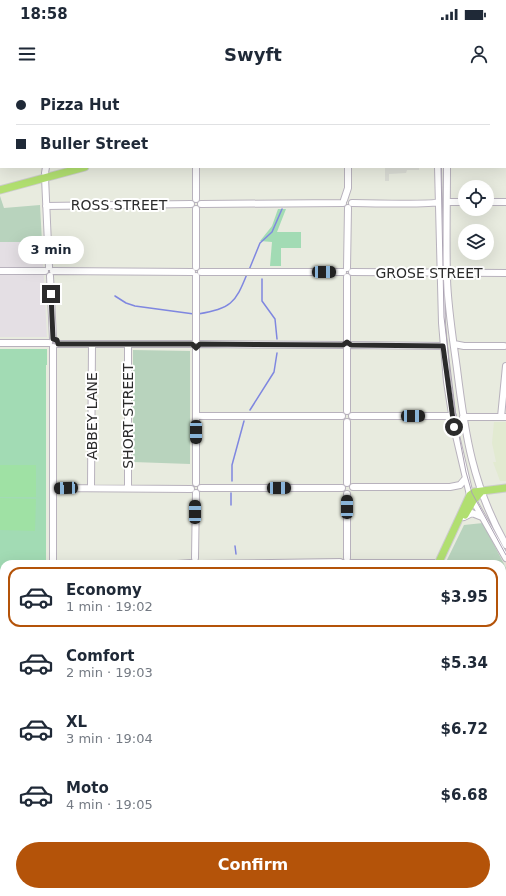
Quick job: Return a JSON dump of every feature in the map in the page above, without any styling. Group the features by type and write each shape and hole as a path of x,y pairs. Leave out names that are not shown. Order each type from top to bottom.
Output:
{"main road":[{"path":"0,185 63,168"},
{"path":"0,190 46,172 77,168"},
{"path":"440,560 461,520 459,516 472,498 480,492 494,488 506,488"}],"street":[{"path":"192,560 194,491 196,483 196,272 194,206 199,208 196,168"},
{"path":"53,488 128,488 199,492 201,488 342,488 347,483 347,422 343,420 347,414 348,168"},
{"path":"438,168 438,202 444,273 467,444 480,492 492,520 506,545"},
{"path":"447,168 443,346 453,416 465,479 472,498 506,558"},
{"path":"46,172 46,206 53,343 52,560"},
{"path":"199,201 348,203 415,202 434,204 438,202"},
{"path":"447,202 458,202"},
{"path":"494,202 506,202"},
{"name":"ROSS STREET","path":"46,206 194,206"},
{"name":"GROSE STREET","path":"0,271 506,273"},
{"path":"0,343 443,346"},
{"name":"ABBEY LANE","path":"91,487 92,344"},
{"name":"SHORT STREET","path":"128,344 128,488"},
{"path":"454,344 505,347"},
{"path":"463,417 503,417 506,366"},
{"path":"196,416 347,414 453,416"},
{"path":"347,483 351,484 353,487 446,488 460,485 465,479"},
{"path":"196,483 200,485 201,488"},
{"path":"347,494 351,492 353,487"},
{"path":"342,488 347,494 347,558 344,560"},
{"path":"461,520 472,513 483,518"}],"shaded area":[{"path":"385,168 419,168 419,170 407,170 406,173 389,174 389,181 385,181"},
{"path":"0,196 4,208 40,205 42,242 0,242"},
{"path":"0,242 42,242 47,337 0,337"},
{"path":"133,350 190,351 190,464 133,462"},
{"path":"494,422 506,422 506,481 500,481 493,462 496,462 492,443"},
{"path":"483,523 502,560 447,560 464,525"}],"green space":[{"path":"278,209 286,209 277,232 301,232 301,248 281,248 281,266 270,266 272,242 260,241 272,226"},
{"path":"0,349 47,349 46,560 0,560"},
{"path":"0,465 36,465 36,497 0,497"},
{"path":"0,498 36,499 35,531 0,530"}],"waterway":[{"path":"249,270 260,243 272,232 282,209"},
{"path":"198,314 225,307 230,303 239,292 247,274"},
{"path":"262,279 262,301 275,319 277,339"},
{"path":"115,296 126,303 135,306 194,314"},
{"path":"250,410 274,372 277,353"},
{"path":"232,481 232,465 244,421"},
{"path":"231,493 231,505"},
{"path":"235,546 236,554"}],"tram line":[{"path":"441,168 444,317 457,425 466,472 472,493 506,555"}],"route":[{"path":"51,294 53,339 57,340 58,344 192,344 193,347 198,348 200,344 343,345 344,343 348,342 351,345 443,346 454,427"}]}
